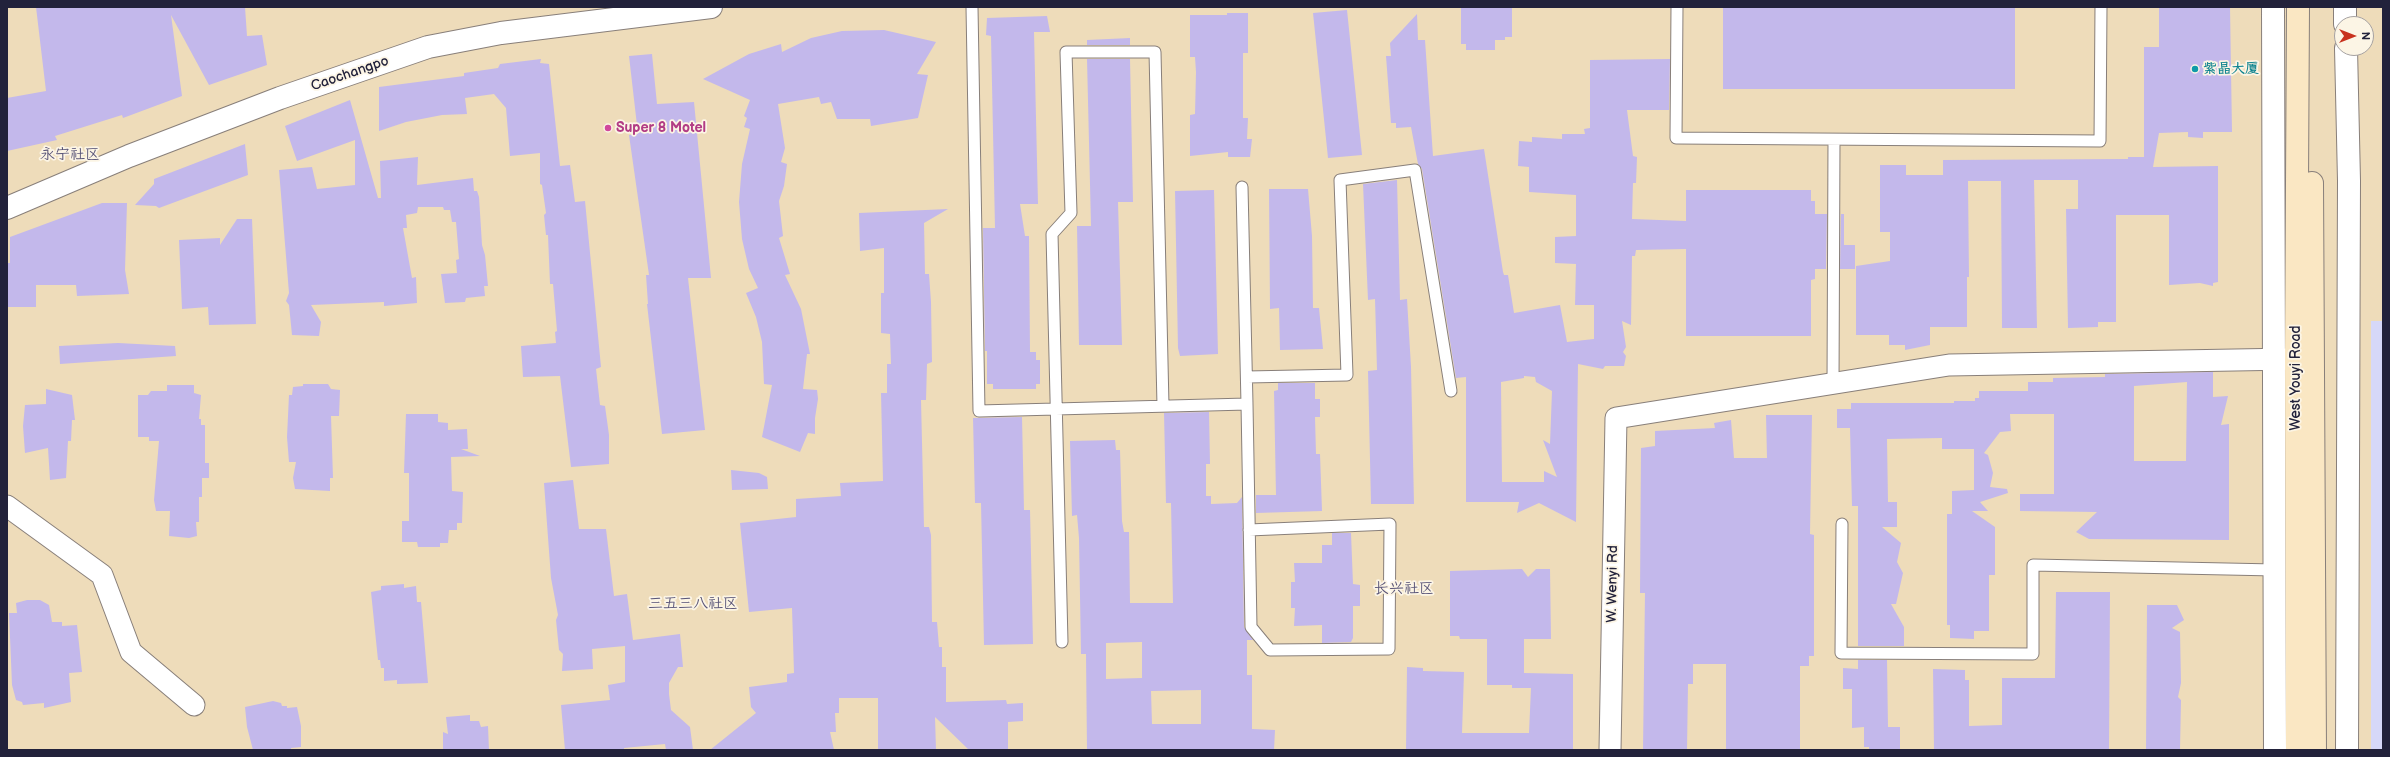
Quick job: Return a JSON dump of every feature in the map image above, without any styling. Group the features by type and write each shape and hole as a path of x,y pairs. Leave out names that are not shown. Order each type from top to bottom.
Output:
{"main road":[{"name":"West Youyi Road","path":"2297,750 2296,359 2298,7"},
{"name":"West Youyi Road","path":"2313,7 2312,367 2315,750"}],"street":[{"name":"Caochangpo","path":"7,208 129,156 280,98 428,47 501,33 711,7"},
{"path":"2273,7 2275,750"},
{"path":"2346,56 2349,181 2347,750"},
{"path":"1832,384 1949,365 2296,359"},
{"name":"W. Wenyi Rd","path":"1610,750 1616,418 1832,384"},
{"path":"7,506 102,575 131,652 194,705"}],"lane":[{"path":"972,7 979,411 1247,404"},
{"path":"1677,7 1676,138 2100,141 2101,7"},
{"path":"1062,642 1052,234 1071,213 1066,52 1155,52 1163,406"},
{"path":"1832,384 1834,140"},
{"path":"1246,377 1346,375 1340,180 1415,170 1451,391"},
{"path":"1242,187 1247,404 1249,530 1251,627 1270,650 1389,648 1390,524 1249,530"},
{"path":"1842,524 1841,653 2033,654 2034,565 2275,570"}],"shaded area":[{"path":"2371,321 2383,321 2383,750 2371,750"}],"building":[{"path":"36,7 245,7 247,36 262,35 267,65 209,85 171,15 182,96 123,118 122,115 55,136 57,140 7,151 7,98 46,91"},
{"path":"1461,7 1512,7 1512,37 1505,37 1505,40 1495,40 1495,50 1466,50 1466,44 1461,44"},
{"path":"1723,7 2015,7 2015,89 1723,89"},
{"path":"2159,7 2230,7 2232,132 2203,132 2203,138 2188,137 2188,132 2159,133 2153,167 2218,166 2218,282 2213,283 2213,286 2200,283 2169,285 2169,215 2116,215 2116,322 2098,322 2098,327 2068,328 2066,209 2078,209 2078,180 2034,180 2037,328 2002,328 2001,181 1968,181 1969,277 1967,277 1967,327 1930,327 1930,345 1905,350 1905,345 1889,345 1889,335 1856,335 1856,266 1890,261 1890,232 1880,232 1880,165 1906,165 1906,175 1943,175 1943,160 2128,159 2128,157 2144,157 2144,47 2159,47"},
{"path":"1347,10 1362,155 1328,158 1313,13"},
{"path":"1227,13 1248,13 1248,53 1243,53 1243,118 1248,118 1247,139 1252,139 1250,157 1228,157 1228,152 1190,156 1190,115 1195,114 1196,72 1195,57 1190,57 1190,15 1227,15"},
{"path":"1417,14 1418,40 1425,40 1433,156 1484,149 1503,272 1504,275 1508,275 1514,313 1560,305 1567,342 1594,339 1594,305 1575,305 1576,264 1555,263 1555,237 1576,236 1576,195 1529,192 1529,167 1518,166 1519,141 1532,142 1532,137 1562,139 1562,134 1585,134 1584,129 1590,128 1590,60 1670,59 1669,110 1627,110 1633,156 1637,157 1636,183 1633,183 1632,219 1686,221 1686,190 1811,190 1811,201 1815,201 1815,214 1827,214 1826,269 1815,269 1815,279 1811,280 1811,336 1686,336 1686,249 1636,250 1635,256 1632,256 1631,325 1622,321 1626,347 1623,352 1626,356 1624,366 1605,366 1603,369 1578,364 1576,522 1539,503 1517,513 1519,502 1466,502 1466,377 1456,378 1422,169 1418,164 1411,127 1396,128 1396,123 1391,123 1386,56 1391,56 1390,43","holes":["1524,376 1535,377 1536,382 1552,391 1550,444 1543,440 1557,477 1544,471 1544,482 1502,482 1501,382 1524,378"]},
{"path":"1047,16 1050,32 1034,32 1038,204 1020,204 1025,236 1029,236 1030,352 1036,352 1036,360 1040,360 1040,384 1036,384 1036,389 993,389 993,384 987,384 983,228 995,228 991,36 986,35 987,18"},
{"path":"884,30 936,42 917,74 928,75 918,118 871,126 870,119 837,119 831,102 821,104 819,97 778,104 785,148 781,162 787,164 784,186 779,201 783,236 779,238 790,274 785,275 801,309 810,354 807,354 803,389 817,390 818,399 815,418 815,434 808,433 800,452 762,437 772,385 764,384 762,342 756,317 746,293 758,288 749,269 742,239 739,202 742,164 750,129 744,127 747,118 744,116 750,100 703,79 749,54 781,44 782,52 811,38 842,31"},
{"path":"1130,38 1130,45 1087,45 1087,40"},
{"path":"652,54 657,104 694,102 711,278 688,278 705,430 662,434 647,304 646,275 649,275 629,135 638,134 629,56"},
{"path":"541,59 540,63 549,64 560,166 570,165 575,202 585,201 601,367 596,369 600,405 605,406 609,435 609,464 571,467 560,376 523,377 521,346 556,343 555,332 557,331 553,284 550,284 548,235 546,235 544,215 546,213 542,185 540,184 540,153 510,156 506,108 494,94 465,98 467,114 442,115 406,122 379,131 379,87 464,76 464,73 498,68 500,64"},
{"path":"1087,59 1130,59 1133,202 1118,202 1122,345 1079,345 1077,226 1091,226"},
{"path":"350,100 378,198 381,198 380,161 418,157 417,185 473,178 474,191 477,191 479,197 482,245 485,255 488,286 484,286 485,296 466,298 465,302 445,303 441,274 457,273 456,260 459,259 456,222 452,222 450,210 444,210 443,207 418,207 417,213 406,215 407,228 403,228 412,278 416,277 417,303 384,306 384,302 311,305 321,322 319,336 292,335 289,305 286,301 289,293 279,170 312,167 317,189 355,185 355,140 297,161 285,126"},
{"path":"245,144 248,175 159,208 156,206 135,205 154,184 154,179"},
{"path":"1397,180 1400,300 1407,299 1411,367 1414,504 1371,504 1368,371 1377,370 1375,299 1368,300 1363,184"},
{"path":"1269,189 1308,189 1312,236 1313,308 1319,308 1323,349 1280,350 1279,308 1270,309"},
{"path":"1214,190 1218,354 1180,356 1178,348 1175,191"},
{"path":"102,203 127,203 125,270 129,294 77,296 76,285 36,285 36,307 7,307 7,263 10,263 10,237"},
{"path":"948,209 924,223 925,274 929,274 931,302 932,362 927,364 926,400 921,400 924,527 929,527 931,535 932,622 937,622 939,647 942,647 942,667 946,667 946,702 1006,700 1007,704 1023,703 1023,721 1008,722 1008,750 969,750 935,717 936,750 878,750 878,698 839,698 839,713 835,713 836,732 830,732 834,750 710,750 756,713 751,707 749,687 787,682 787,674 794,673 792,608 749,612 740,523 796,517 796,499 841,496 840,483 883,481 881,393 887,393 887,364 891,364 890,334 881,333 881,293 884,293 884,248 860,251 859,213"},
{"path":"1841,214 1844,214 1844,245 1855,245 1855,269 1840,269"},
{"path":"237,219 252,219 256,324 209,325 208,307 182,309 179,240 220,238 220,245"},
{"path":"118,343 175,346 176,356 60,364 59,346"},
{"path":"2213,372 2213,397 2228,396 2221,425 2229,424 2229,540 2089,539 2076,532 2097,512 2020,511 2020,494 2054,494 2054,414 2010,414 2011,431 2000,432 1984,453 1988,455 1993,473 1990,487 2007,489 2008,493 1980,502 1988,511 1972,511 1995,527 1995,575 1989,575 1989,631 1974,631 1974,639 1950,638 1950,625 1947,625 1947,514 1952,514 1952,491 1974,490 1974,449 1942,449 1942,438 1887,439 1888,502 1897,502 1897,527 1882,527 1901,543 1897,562 1903,573 1896,604 1891,604 1904,627 1904,646 1858,646 1858,506 1852,506 1850,428 1837,428 1837,409 1851,409 1851,403 1954,403 1954,401 1975,401 1975,398 1979,398 1979,391 2028,391 2028,382 2053,382 2053,378 2105,377 2105,374","holes":["2187,382 2186,461 2134,461 2134,386"]},
{"path":"1278,383 1315,383 1315,399 1320,399 1320,417 1315,417 1316,454 1320,454 1322,511 1256,513 1256,495 1276,495 1274,391 1278,390"},
{"path":"303,384 328,384 331,389 340,390 339,416 331,416 333,478 330,478 330,491 295,489 293,478 296,462 289,462 287,437 289,395 292,395 293,387 303,386"},
{"path":"167,385 194,385 194,393 201,395 199,419 201,419 201,425 205,425 205,463 209,463 209,478 202,478 202,497 199,497 199,522 196,522 197,536 189,538 169,536 170,511 156,511 154,500 159,441 149,441 149,437 138,437 138,395 148,395 151,391 167,391"},
{"path":"46,389 72,395 75,420 72,420 71,441 68,441 66,478 50,480 48,448 25,453 23,426 25,405 46,404"},
{"path":"1209,412 1210,464 1206,464 1206,496 1211,496 1211,504 1237,503 1242,497 1244,627 1253,640 1247,640 1247,675 1252,675 1252,729 1275,730 1274,750 1087,750 1086,654 1081,654 1079,538 1077,515 1072,516 1070,441 1115,440 1116,450 1120,450 1122,521 1124,532 1129,532 1130,603 1173,603 1171,503 1166,503 1164,413","holes":["1142,642 1142,678 1106,679 1106,643","1201,690 1201,724 1152,724 1151,691"]},
{"path":"406,414 438,414 438,422 448,423 448,430 467,429 468,449 461,449 480,456 451,457 452,491 463,492 462,523 457,523 457,530 449,530 448,543 440,543 440,547 418,547 417,542 402,542 402,521 409,521 409,473 404,473"},
{"path":"1766,415 1812,415 1810,534 1814,535 1814,656 1809,656 1809,666 1800,666 1800,750 1726,750 1726,664 1693,664 1693,684 1688,684 1687,750 1643,750 1645,593 1640,593 1641,448 1655,446 1655,431 1715,428 1714,423 1731,420 1734,458 1767,458"},
{"path":"1022,417 1024,510 1030,510 1033,644 984,645 981,503 975,503 973,418"},
{"path":"731,470 759,473 767,477 768,489 732,490"},
{"path":"573,480 579,529 606,529 614,596 627,594 633,640 680,634 683,667 678,667 669,683 669,694 671,710 690,727 693,750 666,750 665,744 624,748 624,750 565,750 561,705 610,700 608,685 625,682 625,646 592,649 593,669 562,671 563,654 559,650 556,620 558,615 551,578 544,483"},
{"path":"1332,533 1351,533 1353,584 1360,585 1360,606 1353,606 1353,638 1351,642 1322,643 1322,625 1294,626 1295,608 1291,608 1291,582 1295,582 1294,563 1322,563 1322,545 1332,545"},
{"path":"1522,569 1528,577 1536,569 1550,569 1551,639 1524,639 1524,673 1573,674 1573,750 1406,750 1407,667 1423,668 1423,671 1464,672 1462,733 1529,733 1531,688 1512,688 1512,685 1487,685 1487,639 1460,639 1459,636 1450,636 1450,571"},
{"path":"404,584 404,588 416,586 417,602 421,602 428,683 397,684 397,680 384,681 384,668 381,668 380,660 378,660 371,592 381,590 381,586"},
{"path":"2056,592 2110,592 2109,749 1934,750 1933,669 1965,670 1965,680 1969,680 1969,726 2002,725 2002,678 2055,678"},
{"path":"27,600 40,600 49,605 52,622 62,622 62,626 77,625 82,672 69,673 71,702 44,708 44,703 23,705 22,702 16,700 12,685 9,613 17,613 16,603"},
{"path":"2147,605 2177,605 2184,620 2172,628 2180,632 2181,683 2178,697 2181,700 2180,750 2146,750"},
{"path":"1858,660 1887,660 1888,727 1900,727 1900,750 1869,750 1869,747 1864,747 1864,727 1852,728 1852,689 1843,689 1843,668 1858,669"},
{"path":"273,701 281,703 282,706 287,706 287,708 297,707 301,726 301,747 291,748 291,750 253,750 247,727 245,707"},
{"path":"470,715 470,721 479,721 481,727 488,726 489,750 443,750 443,732 448,734 446,717"}],"place":[{"name":"紫晶大厦","path":"2195,69"},
{"name":"Super 8 Motel","path":"608,128"}],"district":[{"name":"永宁社区","path":"70,155"},
{"name":"长兴社区","path":"1404,589"},
{"name":"三五三八社区","path":"693,604"}]}
